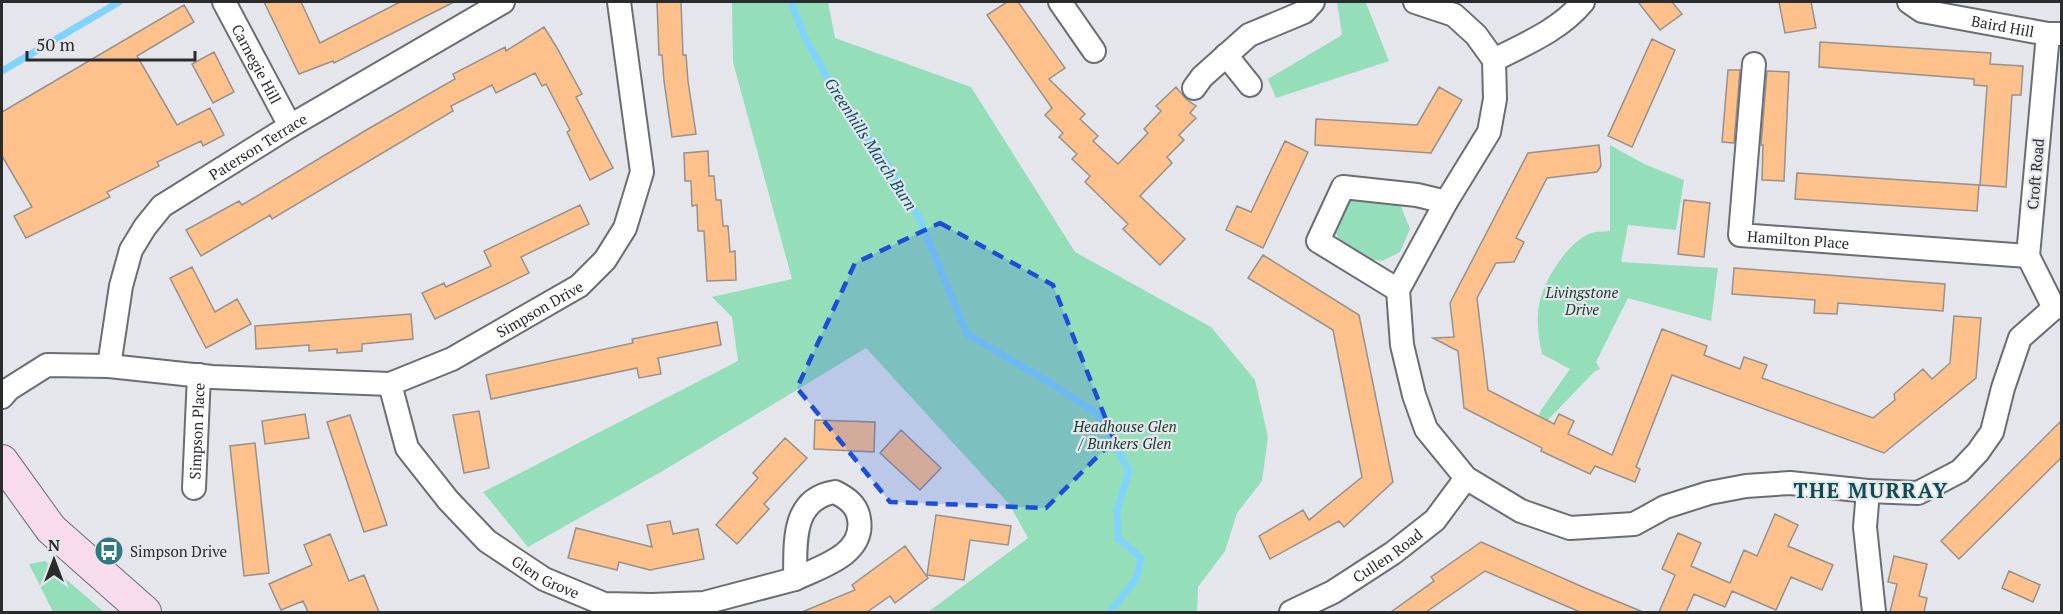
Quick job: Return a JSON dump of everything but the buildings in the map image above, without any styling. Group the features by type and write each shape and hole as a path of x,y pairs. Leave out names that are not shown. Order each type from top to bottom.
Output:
{"street":[{"name":"Carnegie Hill","path":"225,2 290,126"},
{"name":"Paterson Terrace","path":"109,366 121,286 130,250 144,227 162,206 290,126 503,2"},
{"name":"Simpson Drive","path":"2,397 9,389 47,365 109,366 199,375 390,384 452,359 579,286 605,260 626,228 642,172 619,2"},
{"path":"1060,2 1094,51"},
{"path":"1194,88 1202,77 1249,35 1304,12 1313,2"},
{"path":"1415,2 1454,15 1476,35 1494,60 1495,99 1489,132 1446,202 1398,290 1402,345 1414,395 1426,429 1466,478 1521,512 1570,528 1634,524 1665,507 1746,486 1790,483 1868,491 1918,493 1960,471 1978,452 1992,432 2003,388 2020,338 2058,308 2028,256"},
{"path":"1494,60 1541,36 1567,19 1583,2"},
{"name":"Baird Hill","path":"1909,2 1922,10 2055,34"},
{"name":"Croft Road","path":"2028,256 2055,34"},
{"path":"1226,55 1250,85"},
{"name":"Hamilton Place","path":"1754,64 1740,235 2028,256"},
{"path":"1398,290 1318,241 1343,187 1417,195 1446,202"},
{"name":"Simpson Place","path":"194,488 199,375"},
{"name":"Glen Grove","path":"390,384 407,448 441,492 488,541 544,579 604,604 652,605 704,603 795,579"},
{"path":"2,461 51,530 145,612"},
{"name":"Cullen Road","path":"1291,612 1329,605 1333,592 1393,553 1435,520 1466,478"},
{"path":"1868,491 1865,527 1874,612"}],"highlighted area":[{"path":"940,223 1053,285 1114,440 1046,508 890,502 797,388 855,263"}],"green space":[{"name":"Headhouse Glen / Bunkers Glen","path":"732,2 828,2 835,38 971,87 1075,252 1211,327 1255,380 1268,437 1262,481 1237,513 1225,551 1198,587 1197,612 928,612 1028,538 1009,504 866,348 666,469 528,547 483,492 738,361 732,317 712,297 792,279 733,62"},
{"path":"1337,2 1366,3 1389,61 1276,98 1268,79 1342,35"},
{"name":"Livingstone Drive","path":"1610,145 1644,164 1684,180 1676,230 1628,225 1621,262 1718,268 1711,321 1628,298 1596,362 1600,369 1595,371 1543,425 1529,444 1541,410 1570,369 1542,354 1538,322 1540,301 1549,278 1572,246 1591,233 1610,231"},
{"path":"1354,199 1399,202 1410,229 1400,252 1382,261 1367,259 1338,239 1335,230 1346,205"},
{"path":"45,561 104,612 53,612 29,564"}],"waterway":[{"path":"2,71 119,2"},
{"name":"Greenhills March Burn","path":"791,2 805,38 842,103 890,167 920,220 967,334 1098,414 1129,471 1117,510 1118,538 1141,558 1136,579 1110,612"}],"place":[{"name":"Simpson Drive","path":"109,551"}],"district":[{"name":"THE MURRAY","path":"1871,490"}]}
